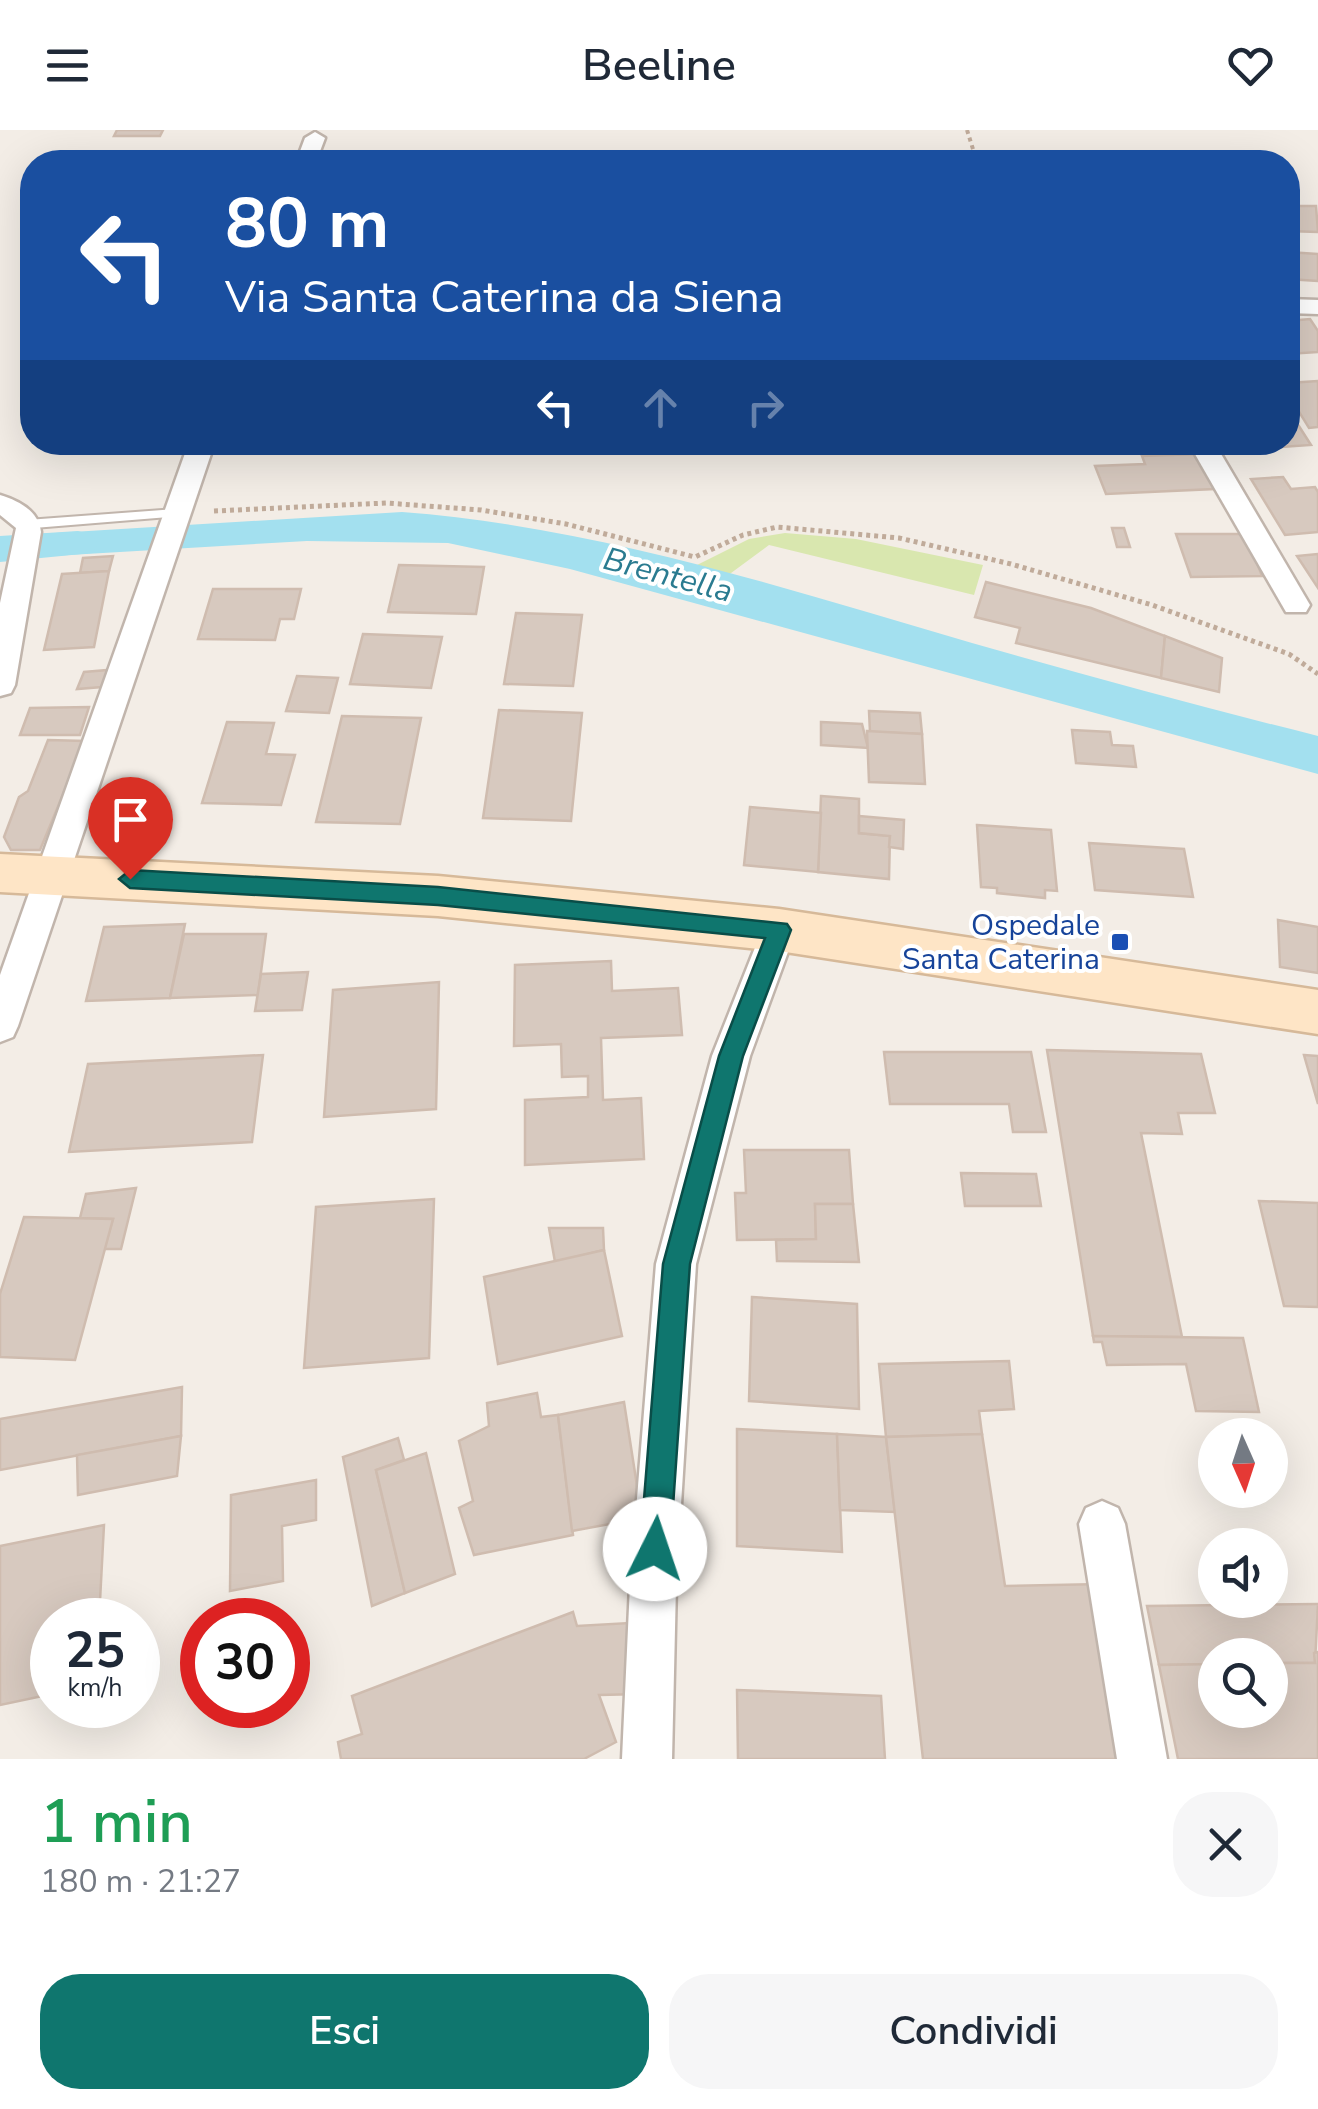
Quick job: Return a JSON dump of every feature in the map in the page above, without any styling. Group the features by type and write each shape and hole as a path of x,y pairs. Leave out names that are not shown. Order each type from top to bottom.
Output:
{"street":[{"path":"310,150 315,138"},
{"path":"0,1026 197,455"},
{"path":"1209,455 1296,605"},
{"path":"0,504 20,515 27,528 0,685"},
{"path":"0,873 438,896 779,930 1318,1012"},
{"path":"647,1759 653,1584 676,1264 731,1056 779,930"},
{"path":"1102,1524 1142,1759"}],"lane":[{"path":"27,528 175,517"}],"path":[{"path":"175,517 386,503 481,510 566,524 695,557 744,535 777,527 899,538 1011,564 1152,605 1289,654 1318,674"}],"green space":[{"path":"785,533 856,539 983,565 974,595 769,545 727,576 695,566 749,539"}],"water":[{"path":"402,512 547,531 690,562 1318,736 1318,774 570,569 448,543 307,541 35,557 39,534"}],"building":[{"path":"117,130 163,130 160,136 114,136"},
{"path":"1300,206 1316,206 1318,232 1300,231"},
{"path":"1300,253 1318,254 1318,281 1300,280"},
{"path":"1310,319 1318,331 1318,352 1300,353 1300,320"},
{"path":"1318,381 1318,427 1309,428 1300,413 1300,382"},
{"path":"1300,428 1311,445 1300,446"},
{"path":"1199,455 1214,489 1106,494 1095,466 1145,464 1142,456"},
{"path":"1283,477 1291,489 1315,487 1318,532 1285,535 1251,479"},
{"path":"1112,528 1124,528 1130,547 1117,547"},
{"path":"1176,534 1246,534 1262,576 1191,577"},
{"path":"1318,554 1318,588 1297,556"},
{"path":"113,556 109,571 80,573 83,558"},
{"path":"399,565 484,567 476,614 388,612"},
{"path":"109,571 94,647 44,650 62,574"},
{"path":"986,582 1091,608 1165,636 1161,678 1016,643 1020,628 975,617"},
{"path":"213,589 301,589 294,619 280,619 275,640 198,639"},
{"path":"516,613 582,615 573,686 504,684"},
{"path":"363,634 442,637 431,688 350,684"},
{"path":"1165,636 1222,658 1219,692 1161,678"},
{"path":"108,670 102,687 77,689 84,672"},
{"path":"297,676 338,678 329,713 286,711"},
{"path":"89,707 80,735 20,735 30,708"},
{"path":"499,710 582,713 571,821 483,818"},
{"path":"869,711 920,713 922,734 870,732"},
{"path":"342,716 421,718 400,824 316,822"},
{"path":"227,722 274,723 266,754 295,755 281,805 202,803"},
{"path":"821,722 862,724 868,748 821,745"},
{"path":"1072,730 1110,732 1112,745 1133,746 1136,767 1076,763"},
{"path":"867,731 922,734 925,784 869,782"},
{"path":"48,740 85,741 40,850 11,850 4,837"},
{"path":"821,796 859,799 859,833 890,836 889,879 818,872"},
{"path":"750,807 821,813 818,872 744,865"},
{"path":"859,816 904,820 903,849 889,847 890,836 859,833"},
{"path":"977,825 1051,830 1057,891 1045,890 1045,898 997,893 997,888 981,887"},
{"path":"1089,843 1184,849 1193,897 1095,890"},
{"path":"1278,920 1318,927 1318,973 1280,967"},
{"path":"185,924 170,998 86,1001 104,927"},
{"path":"184,934 266,934 258,995 170,998"},
{"path":"611,961 612,991 678,988 682,1035 601,1038 603,1100 641,1098 644,1159 525,1165 525,1100 588,1097 588,1076 562,1077 561,1044 514,1046 515,965"},
{"path":"308,972 302,1010 255,1011 261,974"},
{"path":"439,982 436,1109 324,1117 333,990"},
{"path":"1047,1050 1201,1054 1215,1113 1178,1113 1182,1134 1141,1133 1182,1337 1093,1336"},
{"path":"884,1052 1031,1052 1046,1132 1013,1132 1009,1104 890,1104"},
{"path":"263,1055 252,1142 69,1152 88,1064"},
{"path":"1304,1055 1318,1056 1318,1104"},
{"path":"744,1150 849,1150 853,1204 815,1204 816,1239 737,1240 735,1193 746,1193"},
{"path":"961,1173 1036,1174 1041,1206 965,1206"},
{"path":"136,1188 121,1249 104,1249 113,1219 80,1218 86,1194"},
{"path":"434,1199 429,1358 304,1368 316,1207"},
{"path":"1259,1201 1318,1203 1318,1307 1284,1306"},
{"path":"815,1204 853,1204 859,1262 777,1261 776,1240 816,1239"},
{"path":"24,1217 113,1219 75,1360 0,1357 0,1294"},
{"path":"549,1228 603,1228 604,1250 555,1262"},
{"path":"604,1250 622,1336 498,1364 484,1277"},
{"path":"752,1297 857,1304 859,1409 749,1401"},
{"path":"1093,1336 1243,1338 1259,1412 1196,1411 1186,1364 1107,1365 1102,1342 1094,1342"},
{"path":"1009,1361 1014,1409 979,1411 982,1434 886,1437 879,1364"},
{"path":"182,1387 181,1436 0,1470 0,1419"},
{"path":"537,1393 541,1417 558,1415 573,1535 474,1555 459,1508 473,1501 459,1441 489,1426 487,1403"},
{"path":"624,1402 642,1518 572,1531 558,1415"},
{"path":"737,1429 837,1434 842,1552 737,1546"},
{"path":"837,1434 886,1437 895,1512 840,1510"},
{"path":"982,1434 1005,1586 1101,1584 1135,1759 923,1759 886,1437"},
{"path":"181,1436 177,1476 78,1495 77,1455"},
{"path":"398,1438 404,1460 376,1470 405,1593 372,1606 343,1457"},
{"path":"426,1453 455,1574 405,1593 376,1470"},
{"path":"316,1480 316,1520 282,1526 283,1581 230,1591 231,1495"},
{"path":"104,1525 100,1598 30,1598 30,1699 0,1705 0,1546"},
{"path":"1288,1604 1318,1604 1315,1663 1288,1663 1288,1638 1198,1638 1198,1664 1159,1665 1147,1606 1198,1605 1198,1618 1288,1618"},
{"path":"573,1612 577,1626 647,1622 641,1694 599,1695 616,1742 584,1759 341,1759 338,1742 362,1734 352,1696"},
{"path":"1318,1652 1318,1759 1178,1759 1159,1665 1198,1664 1198,1728 1288,1728 1288,1663 1315,1663 1314,1653"},
{"path":"737,1690 881,1696 885,1759 738,1759"}],"waterway":[{"name":"Brentella","path":"0,549 78,544"}],"place":[{"name":"Ospedale Santa Caterina","path":"1120,942"}],"route":[{"path":"130,879 438,896 779,930 731,1056 676,1264 655,1549"}]}
